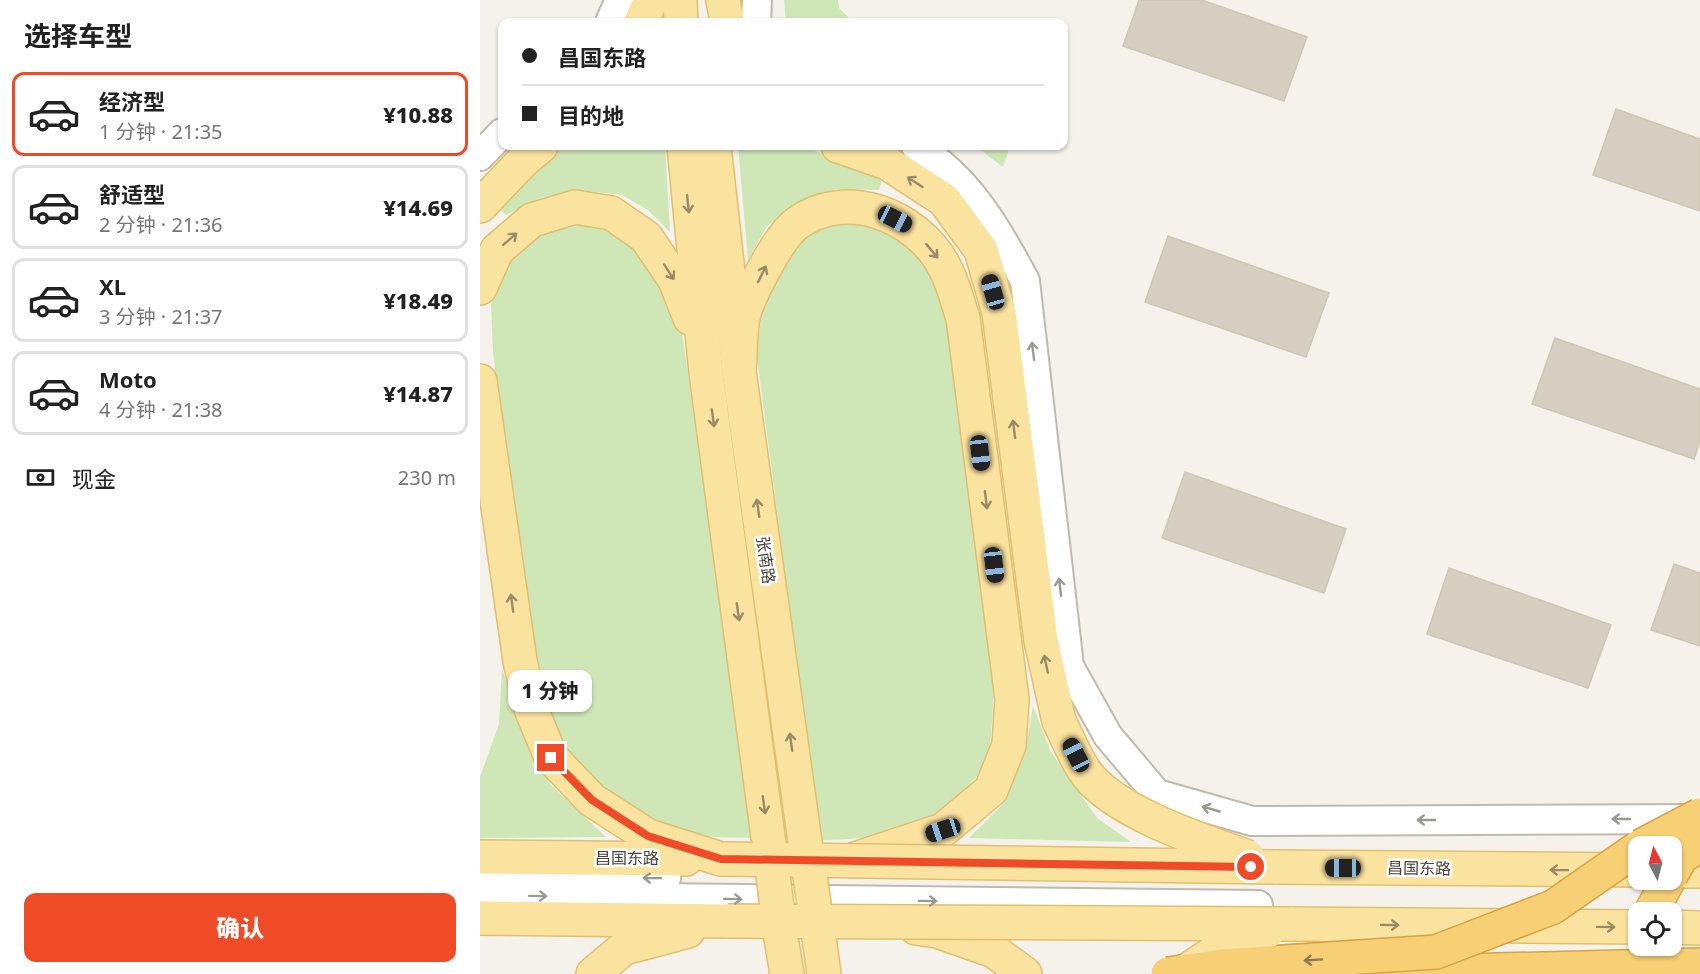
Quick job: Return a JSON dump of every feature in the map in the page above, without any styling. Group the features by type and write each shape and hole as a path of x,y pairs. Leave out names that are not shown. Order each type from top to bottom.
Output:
{"highway":[{"path":"1661,836 1700,817"},
{"path":"1682,856 1700,845"},
{"path":"1168,974 1223,966 1436,952 1553,907 1628,855"},
{"path":"1637,974 1638,956"},
{"path":"1342,974 1700,965"}],"main road":[{"path":"643,18 651,0"},
{"path":"680,0 681,18"},
{"path":"709,0 709,18"},
{"path":"723,0 726,18"},
{"path":"480,206 536,150"},
{"name":"张南路","path":"684,150 706,373 787,974"},
{"name":"张南路","path":"714,150 739,370 824,974"},
{"path":"850,150 887,163 944,200 981,250 999,313 1041,641 1059,721 1085,772 1124,806 1198,840 1263,886"},
{"path":"480,288 497,250 532,220 575,207 610,213 646,237 675,280 692,323 706,373"},
{"path":"739,370 745,309 768,262 795,225 832,208 879,210 912,227 944,265 963,318 1012,699 1008,745 991,790 943,830 852,860"},
{"path":"480,381 520,661 531,709 551,758 592,800 648,836 721,859"},
{"name":"昌国东路","path":"480,857 852,860 1263,886 1628,870"},
{"path":"1682,872 1700,871"},
{"path":"480,918 728,921 855,919 1628,927"},
{"path":"855,919 938,931 994,951 1025,974"},
{"path":"593,974 624,948 728,921"},
{"path":"1182,974 1222,947 1290,924"},
{"path":"1682,927 1700,928"}],"lane":[{"path":"612,18 620,0"},
{"path":"756,18 757,0"},
{"path":"480,156 498,137"},
{"path":"922,150 937,159 973,194 1001,236 1025,281 1069,666 1108,736 1157,794 1252,821 1700,817"},
{"path":"1252,821 1277,974"},
{"path":"480,875 1263,886"},
{"path":"480,896 1263,886"}],"green space":[{"path":"784,0 838,0 839,8 849,18 786,18"},
{"path":"557,150 665,150 670,232 648,210 622,195 579,190 540,198 506,215 495,205 506,191"},
{"path":"738,150 813,150 882,180 879,190 836,189 800,202 767,226 748,260"},
{"path":"980,150 1009,150 1003,167"},
{"path":"852,221 887,231 919,250 934,270 939,283 948,324 994,679 993,712 991,736 984,767 954,802 938,815 902,831 863,838 820,840 756,350 765,299 788,252 819,226"},
{"path":"581,225 621,234 659,269 681,326 755,838 715,837 670,830 623,809 582,772 553,730 533,663 493,353 491,304 508,261 539,235"},
{"path":"502,668 518,723 550,784 606,837 480,838 480,777 499,724"},
{"path":"1033,706 1051,752 1097,818 1131,842 969,838 1004,803 1025,752"}],"building":[{"path":"1139,0 1202,0 1307,37 1284,101 1123,46"},
{"path":"1616,109 1700,139 1700,211 1593,175"},
{"path":"1168,236 1329,293 1306,357 1145,302"},
{"path":"1555,338 1700,389 1700,441 1694,459 1532,404"},
{"path":"1185,472 1346,529 1324,593 1162,538"},
{"path":"1674,564 1700,573 1700,646 1651,630"},
{"path":"1449,568 1611,625 1588,688 1427,634"}],"route":[{"path":"551,758 592,800 648,836 721,859 1251,867"}]}
